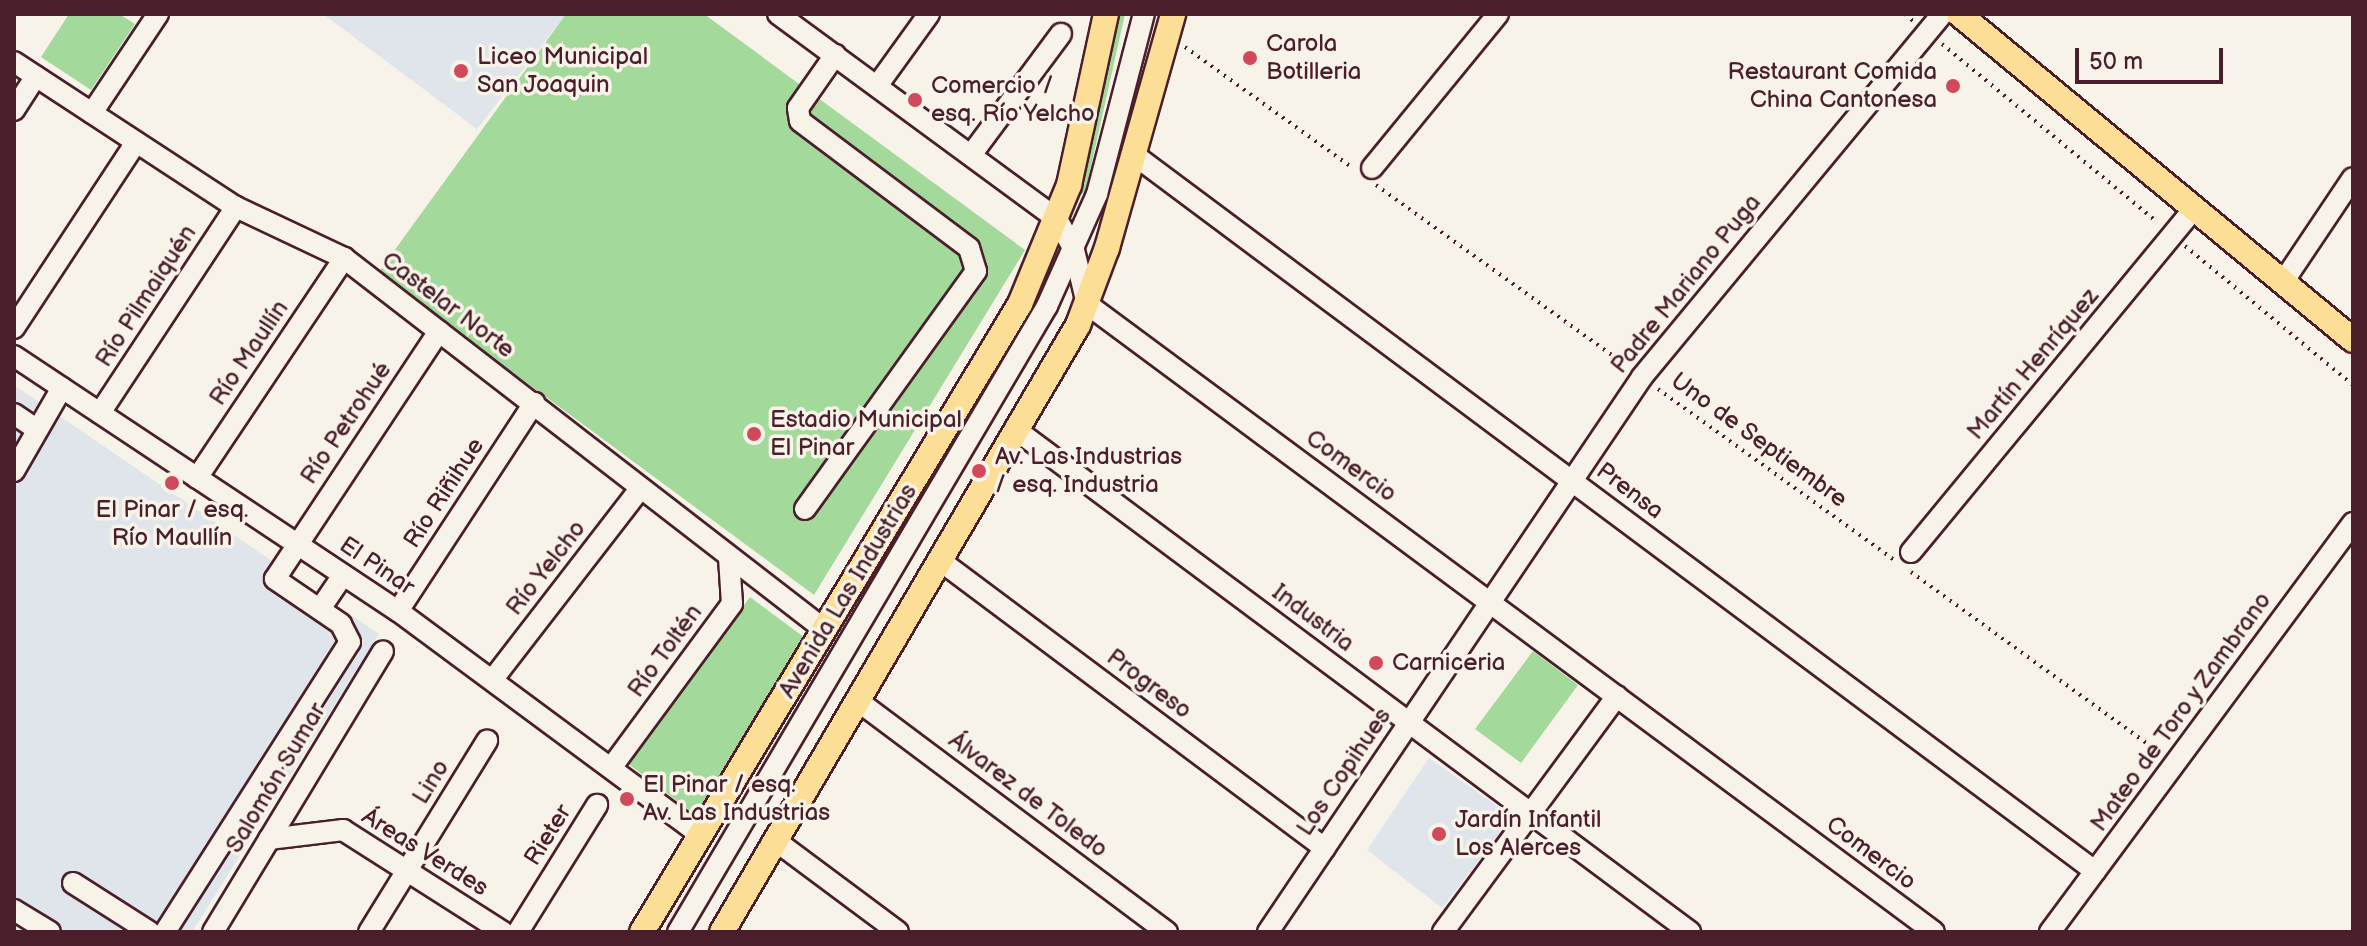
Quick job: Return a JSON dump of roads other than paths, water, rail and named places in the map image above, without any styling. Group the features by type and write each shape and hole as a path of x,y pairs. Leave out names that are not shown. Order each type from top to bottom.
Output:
{"main road":[{"name":"Avenida Las Industrias","path":"642,932 1003,336 1057,219 1106,14"},
{"path":"1959,14 2353,340"},
{"path":"722,932 1019,432 1087,304 1133,154 1165,21"}],"street":[{"path":"92,113 158,14"},
{"path":"877,86 929,14"},
{"path":"678,932 1076,256 1105,170 1144,14"},
{"path":"1372,168 1498,14"},
{"name":"Padre Mariano Puga","path":"1490,601 1642,377 1942,14"},
{"path":"781,15 1057,219 1076,256 1087,304"},
{"path":"688,932 1076,256 1120,149 1165,21"},
{"path":"971,155 1061,34"},
{"path":"805,509 976,271 969,248 800,121 798,108 835,55"},
{"name":"Castelar Norte","path":"14,62 236,207 344,258 825,630"},
{"path":"14,110 36,76"},
{"path":"14,328 136,142"},
{"name":"Prensa","path":"1133,154 2095,871"},
{"path":"2283,282 2353,178"},
{"name":"Río Pilmaiquén","path":"100,413 236,207"},
{"name":"Martín Henríquez","path":"1911,552 2194,209"},
{"name":"Río Maullín","path":"197,478 344,258"},
{"name":"Comercio","path":"1087,304 1934,932"},
{"name":"Río Petrohué","path":"320,609 275,579 439,331"},
{"name":"El Pinar","path":"14,356 398,611 701,835"},
{"path":"14,471 35,428 62,388"},
{"name":"Río Riñihue","path":"398,611 534,403"},
{"path":"14,414 35,428"},
{"name":"Industria","path":"1019,432 1690,932"},
{"name":"Río Yelcho","path":"493,679 640,489"},
{"name":"Mateo de Toro y Zambrano","path":"2050,932 2353,523"},
{"name":"Río Toltén","path":"611,768 732,604 729,557"},
{"name":"Progreso","path":"942,562 1325,848"},
{"path":"165,932 350,642 351,633 320,609 343,575"},
{"name":"Los Copihues","path":"1268,932 1490,601"},
{"name":"Salomón Sumar","path":"213,932 383,651"},
{"path":"1443,932 1617,696"},
{"name":"Álvarez de Toledo","path":"858,701 1167,932"},
{"name":"Lino","path":"369,932 487,741"},
{"name":"Rieter","path":"518,932 597,805"},
{"name":"Áreas Verdes","path":"269,839 339,828 503,932"},
{"path":"776,841 898,932"},
{"path":"73,883 150,932"},
{"path":"14,910 50,932"}],"place":[{"name":"Carola Botilleria","path":"1250,58"},
{"name":"Liceo Municipal San Joaquin","path":"461,71"},
{"name":"Restaurant Comida China Cantonesa","path":"1953,86"},
{"name":"Comercio / esq. Río Yelcho","path":"915,100"},
{"name":"Estadio Municipal El Pinar","path":"754,434"},
{"name":"Av. Las Industrias / esq. Industria","path":"979,471"},
{"name":"El Pinar / esq. Río Maullín","path":"172,483"},
{"name":"Carniceria","path":"1376,663"},
{"name":"El Pinar / esq. Av. Las Industrias","path":"627,799"},
{"name":"Jardín Infantil Los Alerces","path":"1439,834"}]}
